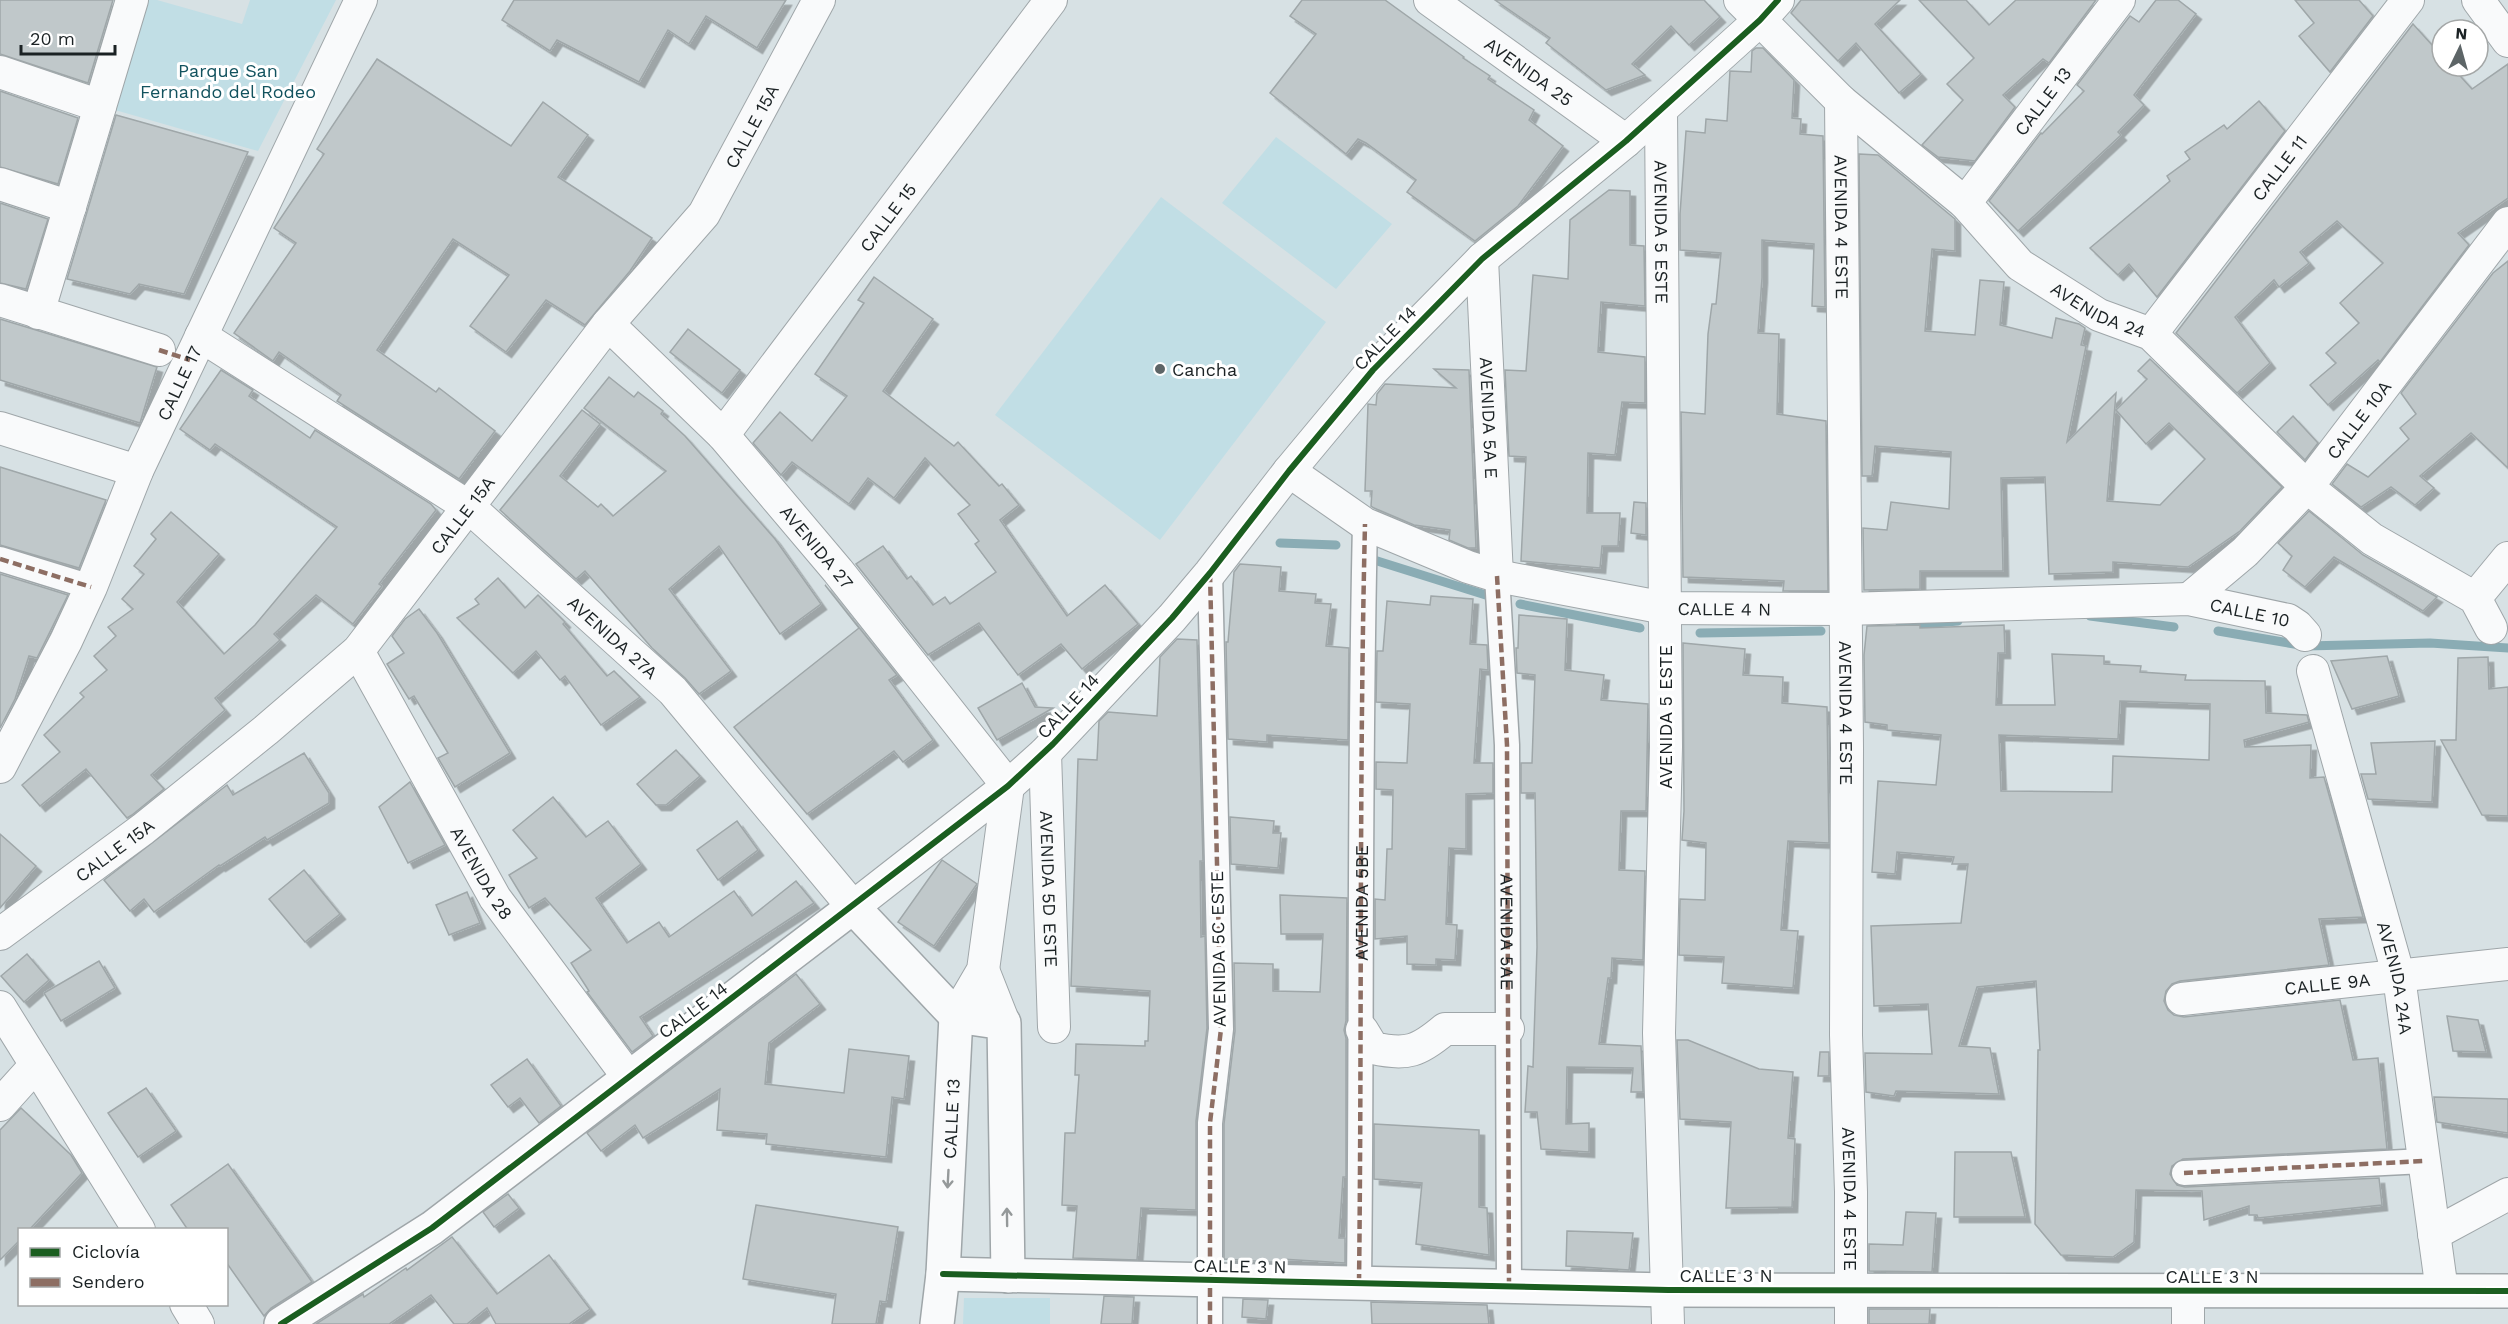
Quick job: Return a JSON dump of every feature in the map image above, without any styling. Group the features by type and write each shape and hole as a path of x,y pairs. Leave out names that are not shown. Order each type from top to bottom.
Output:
{"street":[{"path":"38,313 132,0"},
{"name":"CALLE 17","path":"0,767 41,691 91,587 137,471 361,0"},
{"name":"CALLE 15A","path":"0,934 143,829 266,730 358,651 608,324 704,214 819,0"},
{"name":"CALLE 15","path":"723,435 1051,0"},
{"name":"AVENIDA 25","path":"1430,0 1626,141"},
{"name":"CALLE 13","path":"1965,203 2119,0"},
{"name":"CALLE 11","path":"2151,334 2408,0"},
{"path":"2478,0 2508,40"},
{"name":"CALLE 14","path":"281,1324 432,1228 1008,786 1045,753 1172,618 1373,370 1482,260 1661,110 1759,7"},
{"name":"AVENIDA 24","path":"1759,7 1840,101 1965,203 2020,265 2099,315 2151,334 2307,487 2372,538 2475,598"},
{"path":"0,72 100,106"},
{"name":"AVENIDA 4 ESTE","path":"1840,101 1845,609 1845,1035 1851,1324"},
{"name":"AVENIDA 5 ESTE","path":"1661,110 1666,747 1659,1033 1668,1324"},
{"path":"0,183 70,207"},
{"name":"CALLE 10A","path":"2189,599 2245,552 2307,487 2508,223"},
{"name":"AVENIDA 5A E","path":"1482,260 1497,576"},
{"path":"0,300 159,350 196,348"},
{"name":"AVENIDA 27","path":"608,324 723,435 838,571 1008,786"},
{"name":"AVENIDA 27A","path":"196,348 469,507 674,691 853,907 956,1016"},
{"path":"0,428 137,471"},
{"name":"CALLE 4 N","path":"1289,471 1365,524 1468,567 1497,576 1665,608 1845,609 2189,599"},
{"name":"AVENIDA 5BE","path":"1359,1283 1362,1030 1360,743 1365,524"},
{"path":"2491,628 2475,598 2508,558"},
{"path":"0,559 91,587"},
{"name":"AVENIDA 5C ESTE","path":"1210,573 1221,1029 1210,1123 1210,1324"},
{"name":"AVENIDA 5AE","path":"1497,576 1507,745 1509,1286"},
{"name":"CALLE 10","path":"2189,599 2288,620 2305,635"},
{"name":"AVENIDA 28","path":"358,651 495,898 629,1078"},
{"name":"AVENIDA 24A","path":"2313,671 2399,977 2442,1291"},
{"name":"AVENIDA 5D ESTE","path":"1045,753 1054,1027"},
{"name":"CALLE 13","path":"938,1324 943,1274 956,1016 983,970 1008,786"},
{"name":"CALLE 9A","path":"2182,999 2508,964"},
{"name":"CALLE 13","path":"983,970 1004,1023 1008,1276"},
{"path":"0,1007 138,1228"},
{"path":"956,1016 1004,1023"},
{"path":"1362,1030 1373,1048 1395,1053 1424,1047 1445,1029 1508,1029"},
{"path":"0,1105 36,1065"},
{"path":"2184,1173 2424,1161"},
{"path":"2434,1234 2508,1194"},
{"name":"CALLE 3 N","path":"943,1274 1668,1290 2508,1291"},
{"path":"2188,1291 2188,1324"},
{"path":"187,1306 198,1324"}],"green space":[{"name":"Parque San Fernando del Rodeo","path":"142,0 157,0 242,24 250,0 336,0 258,151 108,108"},
{"path":"1276,137 1392,224 1336,289 1222,203"},
{"name":"Cancha","path":"1161,197 1326,322 1160,540 995,415"},
{"path":"964,1298 1050,1298 1050,1324 963,1324"}],"building":[{"path":"0,0 113,0 88,83 0,54"},
{"path":"514,0 786,0 757,48 706,16 689,44 668,30 639,82 557,40 550,51 502,20"},
{"path":"1302,0 1385,0 1490,76 1488,79 1534,110 1529,120 1563,146 1518,206 1475,241 1407,192 1416,180 1366,143 1358,139 1346,154 1270,93 1316,34 1290,16"},
{"path":"1495,0 1704,0 1720,17 1689,45 1671,26 1632,64 1645,75 1606,90 1546,43 1550,38"},
{"path":"1801,0 1900,0 1875,24 1921,74 1899,93 1856,43 1838,61 1791,13"},
{"path":"1919,0 1966,0 1989,25 2016,0 2096,0 2049,63 2043,59 2003,95 2015,107 1975,161 1938,157 1922,145 1963,100 1947,84 1974,58"},
{"path":"2156,0 2178,0 2196,14 2134,95 2144,105 2118,132 2121,135 2018,231 1989,201 2041,133 2084,91 2077,85 2130,16 2139,22"},
{"path":"2295,0 2359,0 2373,16 2330,72 2299,36 2314,23"},
{"path":"2413,24 2430,43 2430,78 2462,78 2472,89 2508,64 2508,198 2458,233 2469,245 2380,362 2378,360 2328,405 2310,385 2336,363 2326,353 2359,323 2340,303 2383,263 2337,221 2300,252 2309,263 2279,287 2274,280 2235,317 2270,363 2237,393 2176,333"},
{"path":"1756,48 1763,48 1794,80 1792,118 1801,119 1800,134 1823,136 1825,307 1812,306 1814,244 1762,240 1758,333 1779,334 1777,414 1826,421 1828,591 1783,591 1784,581 1683,577 1681,412 1705,414 1708,334 1712,304 1716,304 1721,253 1680,250 1680,214 1686,131 1705,133 1706,119 1727,121 1730,71 1751,72 1752,51"},
{"path":"377,59 511,146 543,102 588,135 558,177 652,238 630,271 585,325 546,300 506,352 470,326 509,275 453,239 377,350 436,392 439,388 495,431 459,479 337,401 341,395 279,352 273,361 234,333 296,243 274,228 324,154 317,149"},
{"path":"0,91 78,118 58,184 0,167"},
{"path":"2259,101 2285,131 2157,297 2129,264 2118,275 2090,248 2170,181 2167,176 2190,159 2185,152 2224,125 2227,129"},
{"path":"116,115 248,152 184,294 139,284 130,294 67,279"},
{"path":"1859,154 1878,155 1955,219 1955,251 1932,249 1925,331 1975,335 1980,280 2004,282 2000,325 2052,338 2056,318 2079,324 2085,328 2081,345 2086,346 2067,442 2116,393 2107,501 2160,505 2205,459 2169,423 2146,444 2116,410 2147,379 2138,371 2150,359 2282,487 2240,531 2188,567 2113,562 2113,572 2049,574 2045,477 2001,478 2003,571 1920,571 1920,589 1864,590 1863,528 1887,530 1891,502 1949,509 1951,452 1875,446 1872,476 1862,476"},
{"path":"1609,190 1630,191 1630,245 1644,246 1645,306 1601,302 1598,352 1645,357 1645,403 1622,402 1615,455 1588,453 1587,513 1620,513 1618,546 1602,546 1600,568 1521,561 1526,457 1509,456 1505,370 1526,371 1533,275 1568,279 1570,220"},
{"path":"0,203 48,219 26,289 0,283"},
{"path":"2508,261 2508,468 2471,433 2420,476 2434,488 2415,505 2391,487 2361,507 2332,484 2347,464 2368,477 2409,439 2400,428 2416,414 2401,393 2493,273"},
{"path":"874,277 933,319 883,391 954,446 958,442 999,486 1002,484 1019,505 1000,520 1067,616 1105,585 1138,624 1082,669 1061,644 1018,675 979,623 928,655 856,564 883,546 907,579 911,576 933,605 945,597 950,604 996,572 975,544 979,541 958,514 970,505 925,458 894,498 868,478 849,504 792,462 781,475 753,443 780,412 812,441 847,396 815,374 864,303 858,300"},
{"path":"0,319 157,367 140,423 0,380"},
{"path":"688,329 740,370 722,393 670,352"},
{"path":"1434,369 1469,370 1476,548 1468,548 1449,540 1450,530 1414,525 1374,508 1371,506 1372,491 1365,491 1368,404 1376,405 1377,394 1385,384 1456,388"},
{"path":"221,370 253,390 249,396 310,438 315,430 431,504 436,510 379,584 382,586 353,624 316,595 274,634 280,640 215,698 225,710 151,775 164,789 132,815 127,818 86,769 40,806 22,785 60,752 44,735 84,697 80,693 107,670 94,656 116,636 108,627 133,609 122,599 144,574 134,566 156,539 151,534 171,512 219,554 177,602 224,654 255,625 337,527 215,444 210,450 180,429"},
{"path":"609,377 634,397 638,392 663,411 661,414 685,436 775,539 821,604 780,634 719,546 669,589 731,671 699,694 652,648 585,571 576,579 500,510 582,410 600,424 560,476 598,507 601,504 613,516 666,471 584,408"},
{"path":"2293,416 2318,443 2305,460 2277,432"},
{"path":"0,467 106,500 79,568 0,545"},
{"path":"1634,502 1646,503 1646,535 1631,533"},
{"path":"2309,511 2363,555 2437,597 2423,611 2334,557 2305,587 2283,570 2292,556 2278,543"},
{"path":"1240,564 1281,567 1279,591 1316,594 1315,603 1331,604 1326,646 1349,648 1348,740 1267,735 1267,742 1228,739 1226,642 1228,642 1234,572"},
{"path":"0,574 68,595 37,658 29,656 15,699 0,728"},
{"path":"498,578 525,608 538,595 565,622 563,624 607,676 614,671 640,697 601,725 565,676 560,680 536,651 513,673 457,618 479,604 475,599"},
{"path":"825,585 897,675 889,680 933,740 903,762 894,751 807,814 734,727 859,628"},
{"path":"1431,596 1473,599 1470,644 1487,645 1488,670 1480,669 1474,763 1493,763 1493,793 1466,794 1466,849 1449,848 1446,924 1457,925 1455,960 1436,959 1436,965 1407,964 1407,936 1375,939 1375,899 1385,900 1387,849 1392,849 1393,790 1376,789 1376,762 1407,763 1410,704 1376,702 1377,651 1383,651 1387,601 1430,605"},
{"path":"419,609 437,633 510,753 455,787 438,758 448,753 414,696 409,699 387,664 404,653 392,636 405,619"},
{"path":"1519,615 1567,619 1565,670 1604,675 1601,700 1648,704 1646,811 1621,811 1619,870 1645,871 1643,960 1612,958 1611,978 1608,978 1599,1044 1641,1046 1643,1092 1631,1092 1633,1068 1567,1067 1566,1124 1589,1123 1589,1152 1541,1149 1537,1112 1525,1112 1528,1066 1533,1067 1537,947 1535,793 1521,793 1521,763 1532,763 1535,675 1517,673 1516,648 1518,648"},
{"path":"1920,625 1920,628 2004,625 2005,653 1998,653 1996,705 2055,705 2052,654 2104,656 2104,664 2141,666 2140,672 2186,675 2185,680 2265,681 2266,713 2307,715 2309,722 2244,740 2245,747 2311,745 2310,778 2324,777 2363,917 2319,919 2329,965 2180,981 2172,984 2166,991 2164,1001 2168,1010 2174,1015 2184,1017 2340,1000 2353,1060 2378,1058 2387,1149 2183,1159 2172,1166 2170,1174 2177,1185 2185,1187 2379,1178 2382,1205 2258,1218 2257,1215 2249,1215 2249,1206 2204,1220 2202,1191 2136,1190 2134,1242 2113,1257 2061,1255 2035,1224 2038,1050 2040,1050 2036,981 1977,987 1959,1046 1990,1048 1999,1094 1896,1091 1894,1096 1866,1092 1865,1053 1932,1054 1928,1004 1874,1006 1871,926 1961,923 1968,864 1952,864 1954,857 1897,852 1895,874 1872,872 1878,781 1936,785 1941,735 1887,730 1887,725 1865,722 1864,655 1867,626","holes":["2120,701 2210,704 2209,760 2113,756 2112,792 2001,791 1999,735 2118,739"]},
{"path":"1177,639 1197,640 1203,861 1200,861 1201,937 1205,936 1207,1028 1196,1121 1196,1210 1141,1208 1137,1260 1073,1258 1077,1206 1062,1205 1065,1133 1075,1133 1079,1075 1075,1075 1076,1044 1145,1046 1145,1041 1148,1041 1150,991 1071,986 1078,759 1097,760 1099,721 1108,712 1157,716 1160,657"},
{"path":"1683,643 1745,649 1743,675 1783,677 1782,703 1827,707 1829,843 1788,841 1781,930 1798,931 1793,988 1722,983 1724,957 1679,955 1680,899 1705,900 1706,843 1682,840 1684,811"},
{"path":"2387,656 2399,696 2352,709 2331,661"},
{"path":"2488,657 2489,689 2508,687 2508,816 2482,815 2441,740 2456,740 2458,658"},
{"path":"1022,683 1035,707 1053,708 997,740 978,708"},
{"path":"2435,741 2432,802 2368,799 2361,774 2376,774 2371,743"},
{"path":"676,750 700,776 666,805 656,805 637,784"},
{"path":"304,753 329,793 329,803 267,840 265,837 219,865 154,912 144,899 130,911 104,880 227,785 233,795"},
{"path":"410,782 445,845 408,863 379,807"},
{"path":"553,797 586,837 608,821 641,864 596,898 627,943 659,922 669,937 734,891 752,916 796,881 814,903 640,1017 653,1036 632,1052 587,992 589,991 571,963 591,950 545,898 529,908 509,875 537,858 513,830"},
{"path":"1230,817 1274,821 1273,833 1281,833 1278,868 1231,864"},
{"path":"737,821 758,850 718,880 697,850"},
{"path":"0,834 36,866 0,908"},
{"path":"942,860 977,884 934,946 898,922"},
{"path":"304,870 340,914 305,942 269,899"},
{"path":"467,892 480,923 449,935 436,905"},
{"path":"1280,895 1347,898 1344,1030 1346,1038 1346,1177 1343,1177 1339,1238 1345,1238 1345,1263 1282,1259 1282,1262 1270,1262 1224,1259 1224,1124 1235,1031 1234,963 1273,964 1273,991 1320,992 1323,934 1281,934"},
{"path":"27,954 49,980 24,1002 1,976"},
{"path":"99,961 115,988 61,1021 44,993"},
{"path":"796,974 820,1004 769,1043 765,1084 844,1093 849,1049 909,1056 904,1099 892,1097 886,1157 766,1144 767,1134 717,1130 720,1089 643,1138 635,1125 601,1151 587,1133"},
{"path":"2447,1016 2478,1020 2486,1052 2453,1051"},
{"path":"1677,1040 1688,1040 1759,1069 1793,1072 1788,1138 1795,1139 1792,1207 1726,1208 1731,1122 1680,1119"},
{"path":"1820,1052 1829,1052 1829,1076 1818,1076"},
{"path":"527,1059 561,1106 539,1123 520,1098 508,1107 491,1085"},
{"path":"146,1088 176,1131 138,1157 108,1113"},
{"path":"2434,1097 2508,1099 2508,1133 2437,1122"},
{"path":"21,1108 71,1155 82,1173 31,1228 18,1228 18,1242 0,1260 0,1130"},
{"path":"1374,1124 1479,1130 1479,1207 1487,1208 1489,1255 1416,1244 1422,1183 1374,1179"},
{"path":"1955,1152 2011,1152 2025,1217 1954,1217"},
{"path":"228,1164 312,1282 271,1308 264,1316 228,1265 228,1228 187,1228 171,1205"},
{"path":"508,1194 519,1208 494,1227 483,1212"},
{"path":"756,1205 898,1227 886,1302 880,1301 876,1324 832,1324 836,1294 743,1279"},
{"path":"1906,1212 1936,1213 1932,1272 1869,1271 1869,1244 1903,1245"},
{"path":"1567,1231 1633,1233 1629,1270 1566,1266"},
{"path":"452,1237 497,1294 549,1255 590,1309 569,1324 496,1324 487,1308 467,1324 454,1324 431,1295 389,1324 316,1324 363,1294 364,1297 406,1268 407,1270"},
{"path":"1104,1296 1134,1297 1132,1324 1101,1324"},
{"path":"1243,1299 1268,1300 1266,1319 1242,1317"},
{"path":"1371,1302 1487,1305 1489,1324 1372,1324"},
{"path":"1869,1309 1930,1309 1929,1324 1869,1324"}],"waterway":[{"path":"1280,543 1336,545"},
{"path":"1371,559 1492,597"},
{"path":"1520,604 1640,628"},
{"path":"2090,616 2174,627"},
{"path":"1900,626 1958,621"},
{"path":"1700,633 1821,631"},
{"path":"2218,631 2306,646 2430,643 2508,648"}],"marked path":[{"path":"159,350 190,360"},
{"path":"1359,1283 1365,524"},
{"path":"0,559 91,587"},
{"path":"1210,573 1221,1029 1210,1123 1210,1324"},
{"path":"1497,576 1507,745 1509,1286"},
{"path":"2184,1173 2424,1161"}],"cycle path":[{"path":"281,1324 432,1228 1008,786 1053,744 1172,618 1373,370 1482,259 1626,141 1760,20 1778,0"},
{"path":"943,1274 1668,1290 2508,1291"}],"place":[{"name":"Cancha","path":"1160,369"}]}
